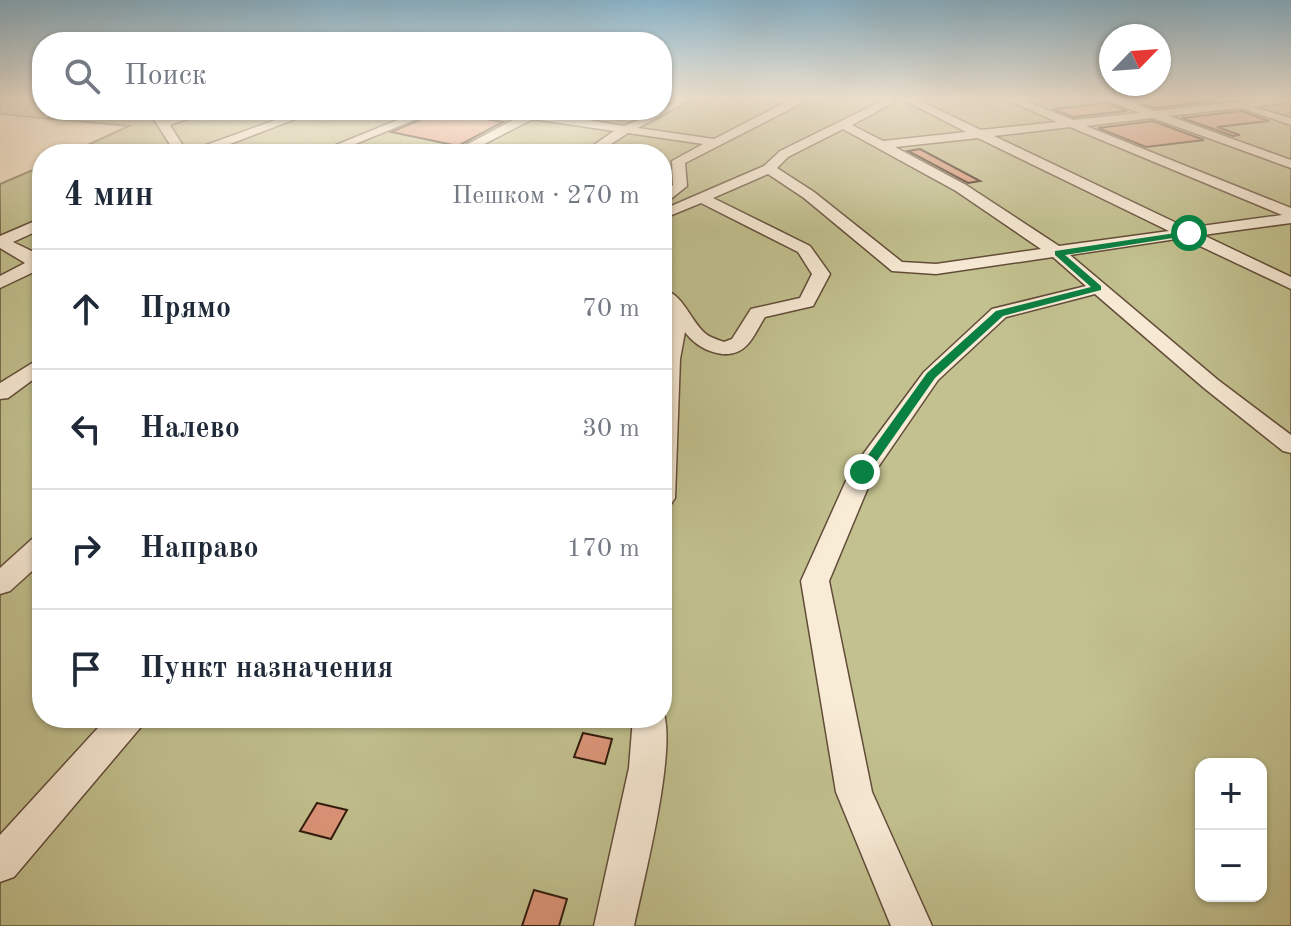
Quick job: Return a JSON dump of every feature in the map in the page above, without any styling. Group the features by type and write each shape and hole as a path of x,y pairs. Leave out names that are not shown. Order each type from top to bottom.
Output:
{"street":[{"path":"672,193 680,186 678,161 712,142"},
{"path":"672,211 769,169 784,154 807,142"},
{"path":"878,142 961,188 1058,253 1211,384 1291,446"},
{"path":"883,145 910,142"},
{"path":"994,142 1291,284"},
{"path":"1116,142 1291,216"},
{"path":"1230,142 1291,164"},
{"path":"769,169 809,195 898,267 936,269 1291,216"},
{"path":"672,303 700,339 724,349 739,343 758,313 807,302 821,274 804,249 704,199"},
{"path":"1,242 32,228"},
{"path":"1,242 32,259"},
{"path":"0,283 32,267"},
{"path":"907,922 854,792 815,581 862,472 931,376 999,313 1098,288"},
{"path":"672,349 680,311"},
{"path":"0,393 32,370"},
{"path":"0,584 32,555"},
{"path":"0,863 119,728"},
{"path":"614,926 647,768 649,728"}],"shaded area":[{"path":"1291,142 1291,926 0,926 0,184 32,170 32,728 672,728 672,144 90,144"}],"building":[{"path":"1134,142 1186,142 1146,147"},
{"path":"920,149 980,181 968,183 908,151"},
{"path":"583,733 612,739 605,764 574,757"},
{"path":"317,803 347,810 331,839 300,831"},
{"path":"534,890 567,899 559,926 522,926"}],"route":[{"path":"862,472 931,376 999,313 1098,288 1058,253 1189,233"}]}
